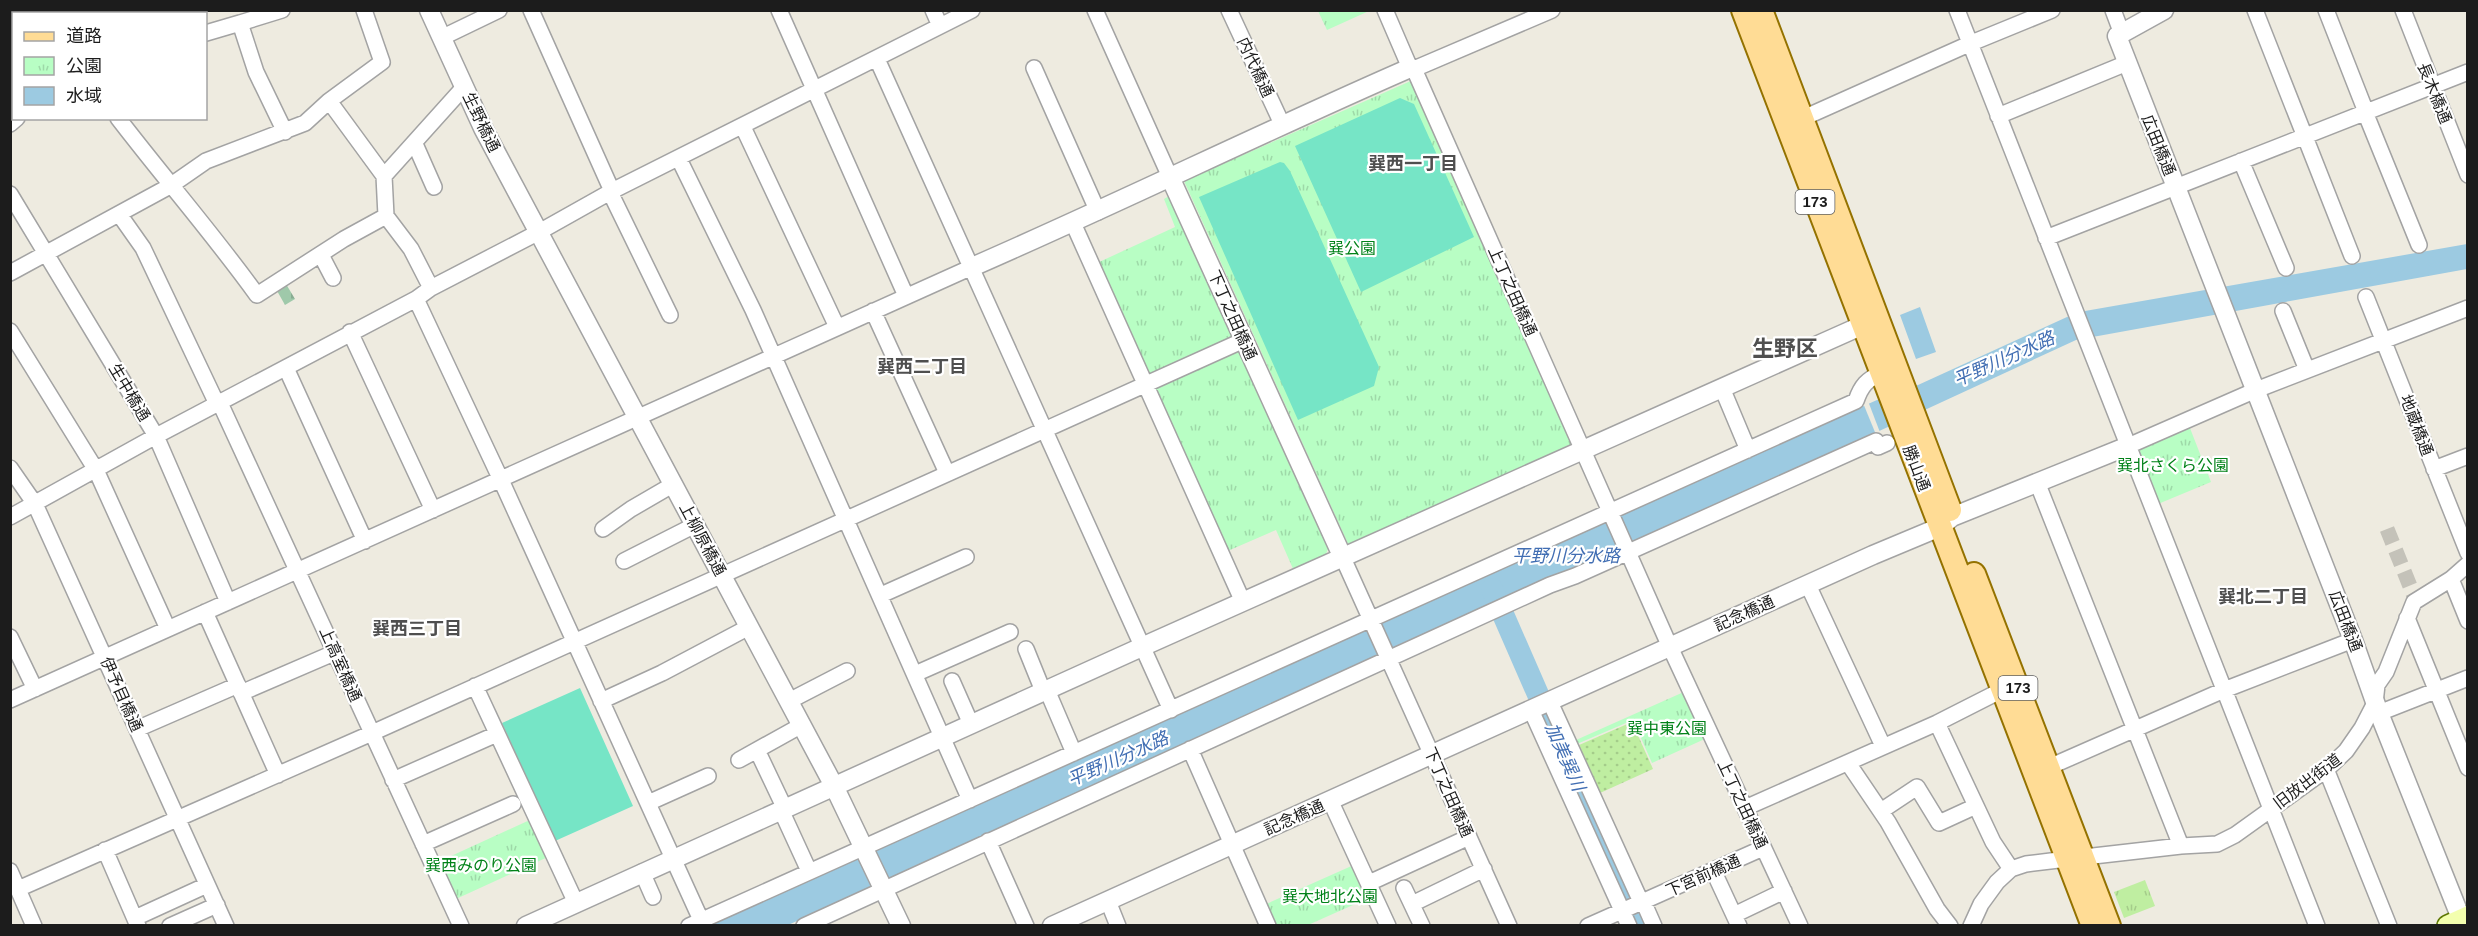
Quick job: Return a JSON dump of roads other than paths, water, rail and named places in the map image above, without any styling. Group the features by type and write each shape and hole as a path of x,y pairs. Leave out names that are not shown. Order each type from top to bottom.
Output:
{"main road":[{"name":"勝山通","path":"1743,10 1863,325 1908,420 1946,522 2002,690 2076,858 2109,926"},
{"name":"勝山通","path":"1761,10 1801,118 1892,383"},
{"name":"勝山通","path":"1946,522 2049,767 2093,926"}],"street":[{"path":"207,33 282,10"},
{"path":"10,273 170,186 206,161 305,123 329,101 381,62 364,10"},
{"name":"生野橋通","path":"429,10 483,128 539,232"},
{"path":"441,38 499,10"},
{"path":"531,10 611,192 670,315"},
{"path":"933,10 940,26"},
{"path":"10,517 156,436 416,299 431,288 611,192 972,10"},
{"name":"下丁之田橋通","path":"1095,10 1509,926"},
{"name":"内代橋通","path":"1230,10 1282,124"},
{"name":"上丁之田橋通","path":"1385,10 1584,449 1670,647 1800,926"},
{"path":"1957,10 2317,926"},
{"name":"広田橋通","path":"2113,10 2122,34 2117,36 2127,63 2228,317 2460,922"},
{"path":"2122,34 2164,10"},
{"path":"2255,10 2352,256"},
{"path":"2326,10 2419,245"},
{"name":"長木橋通","path":"2403,10 2468,175"},
{"path":"10,700 501,480 638,416 1098,212 1282,124 1550,11"},
{"path":"1801,118 2048,11"},
{"path":"784,12 814,91 906,296"},
{"path":"240,23 256,72 285,132"},
{"path":"877,59 1171,710"},
{"path":"1998,116 2127,63"},
{"path":"1034,68 1098,212"},
{"path":"2046,238 2468,72"},
{"path":"384,176 465,87"},
{"path":"329,101 384,176 386,216 411,249 431,288"},
{"path":"120,120 257,295 344,239 386,216"},
{"path":"743,127 837,327"},
{"path":"415,144 434,187"},
{"path":"679,159 773,356 970,800"},
{"path":"2241,161 2286,268"},
{"name":"生中橋通","path":"10,194 156,436 228,602"},
{"name":"上高室橋通","path":"119,214 142,248 299,571 460,926"},
{"path":"1073,223 1243,602"},
{"name":"上柳原橋通","path":"539,232 834,786 882,889"},
{"path":"321,255 333,279"},
{"name":"地蔵橋通","path":"2366,297 2468,553"},
{"path":"416,299 674,858 695,923 1371,621 1531,547 1612,513 1856,401 1862,386 1871,377 1892,383"},
{"path":"2128,446 2256,390 2468,308"},
{"path":"873,311 947,473"},
{"path":"2283,311 2307,370"},
{"path":"526,926 1144,646 1863,325"},
{"path":"10,331 96,470 168,629"},
{"path":"350,332 433,510"},
{"path":"17,895 105,850 372,733 1244,340"},
{"path":"286,368 365,541"},
{"path":"1722,388 1748,450"},
{"path":"804,926 1628,550 1876,441 1878,447 1887,443"},
{"name":"記念橋通","path":"1052,926 1072,922 1108,900 1946,522 2037,482 2128,446"},
{"path":"2434,469 2468,456"},
{"name":"伊予目橋通","path":"10,468 35,504 226,926"},
{"path":"2037,482 2181,846"},
{"path":"603,529 631,509 674,484"},
{"path":"624,561 695,525"},
{"path":"881,595 966,557"},
{"name":"旧放出街道","path":"2011,869 2026,864 2217,844 2235,835 2326,769 2346,751 2377,708 2378,685 2386,672 2416,601 2451,579 2468,564"},
{"path":"2451,579 2468,621"},
{"path":"1808,585 1883,746"},
{"path":"205,612 278,775"},
{"path":"2407,618 2468,768"},
{"path":"602,701 662,673 749,627"},
{"path":"915,675 1010,632"},
{"path":"10,637 35,689"},
{"path":"2049,767 2224,690 2353,640"},
{"path":"1026,649 1074,753"},
{"path":"137,729 336,652"},
{"path":"789,701 847,671"},
{"path":"2377,708 2468,678"},
{"path":"952,681 971,724"},
{"path":"475,686 576,903"},
{"path":"1745,808 1937,723 2002,690"},
{"path":"1541,706 1634,905 1654,926"},
{"path":"1937,723 1993,842 2011,869 1997,882 1981,904 1971,926"},
{"path":"739,760 802,725"},
{"path":"393,780 497,734"},
{"path":"1190,749 1268,926"},
{"path":"757,750 809,872"},
{"path":"1848,763 1881,811 1936,909 1950,926"},
{"path":"2326,769 2389,926"},
{"path":"648,802 708,776"},
{"path":"1881,811 1917,788 1939,823 1976,806"},
{"path":"1330,800 1388,926"},
{"path":"423,844 513,804"},
{"path":"1369,882 1469,837"},
{"path":"988,841 1026,926"},
{"name":"下宮前橋通","path":"1588,926 1763,848"},
{"path":"105,850 137,922 207,885"},
{"path":"1412,904 1484,869"},
{"path":"1713,870 1736,920 1784,891"},
{"path":"10,871 17,895 34,926"},
{"path":"642,872 653,897"},
{"path":"1404,888 1422,926"},
{"path":"882,889 901,926"},
{"path":"1108,900 1118,926"},
{"path":"170,926 217,905"},
{"path":"1629,926 1634,905"}],"water":[{"name":"平野川分水路","path":"2467,244 2467,269 2076,340 1596,562 788,925 703,926 2067,317 2085,311"},
{"path":"1920,307 1936,352 1916,359 1900,315"}],"waterway":[{"name":"加美巽川","path":"1492,589 1639,926"}],"tunnel":[{"path":"2387,529 2416,601"}],"district":[{"name":"巽西一丁目","path":"1413,164"},
{"name":"生野区","path":"1785,348"},
{"name":"巽西二丁目","path":"922,367"},
{"name":"巽北二丁目","path":"2263,597"},
{"name":"巽西三丁目","path":"417,629"}],"park label":[{"name":"巽公園","path":"1352,248"},
{"name":"巽北さくら公園","path":"2173,465"},
{"name":"巽中東公園","path":"1667,728"},
{"name":"巽西みのり公園","path":"481,865"},
{"name":"巽大地北公園","path":"1330,896"}]}
